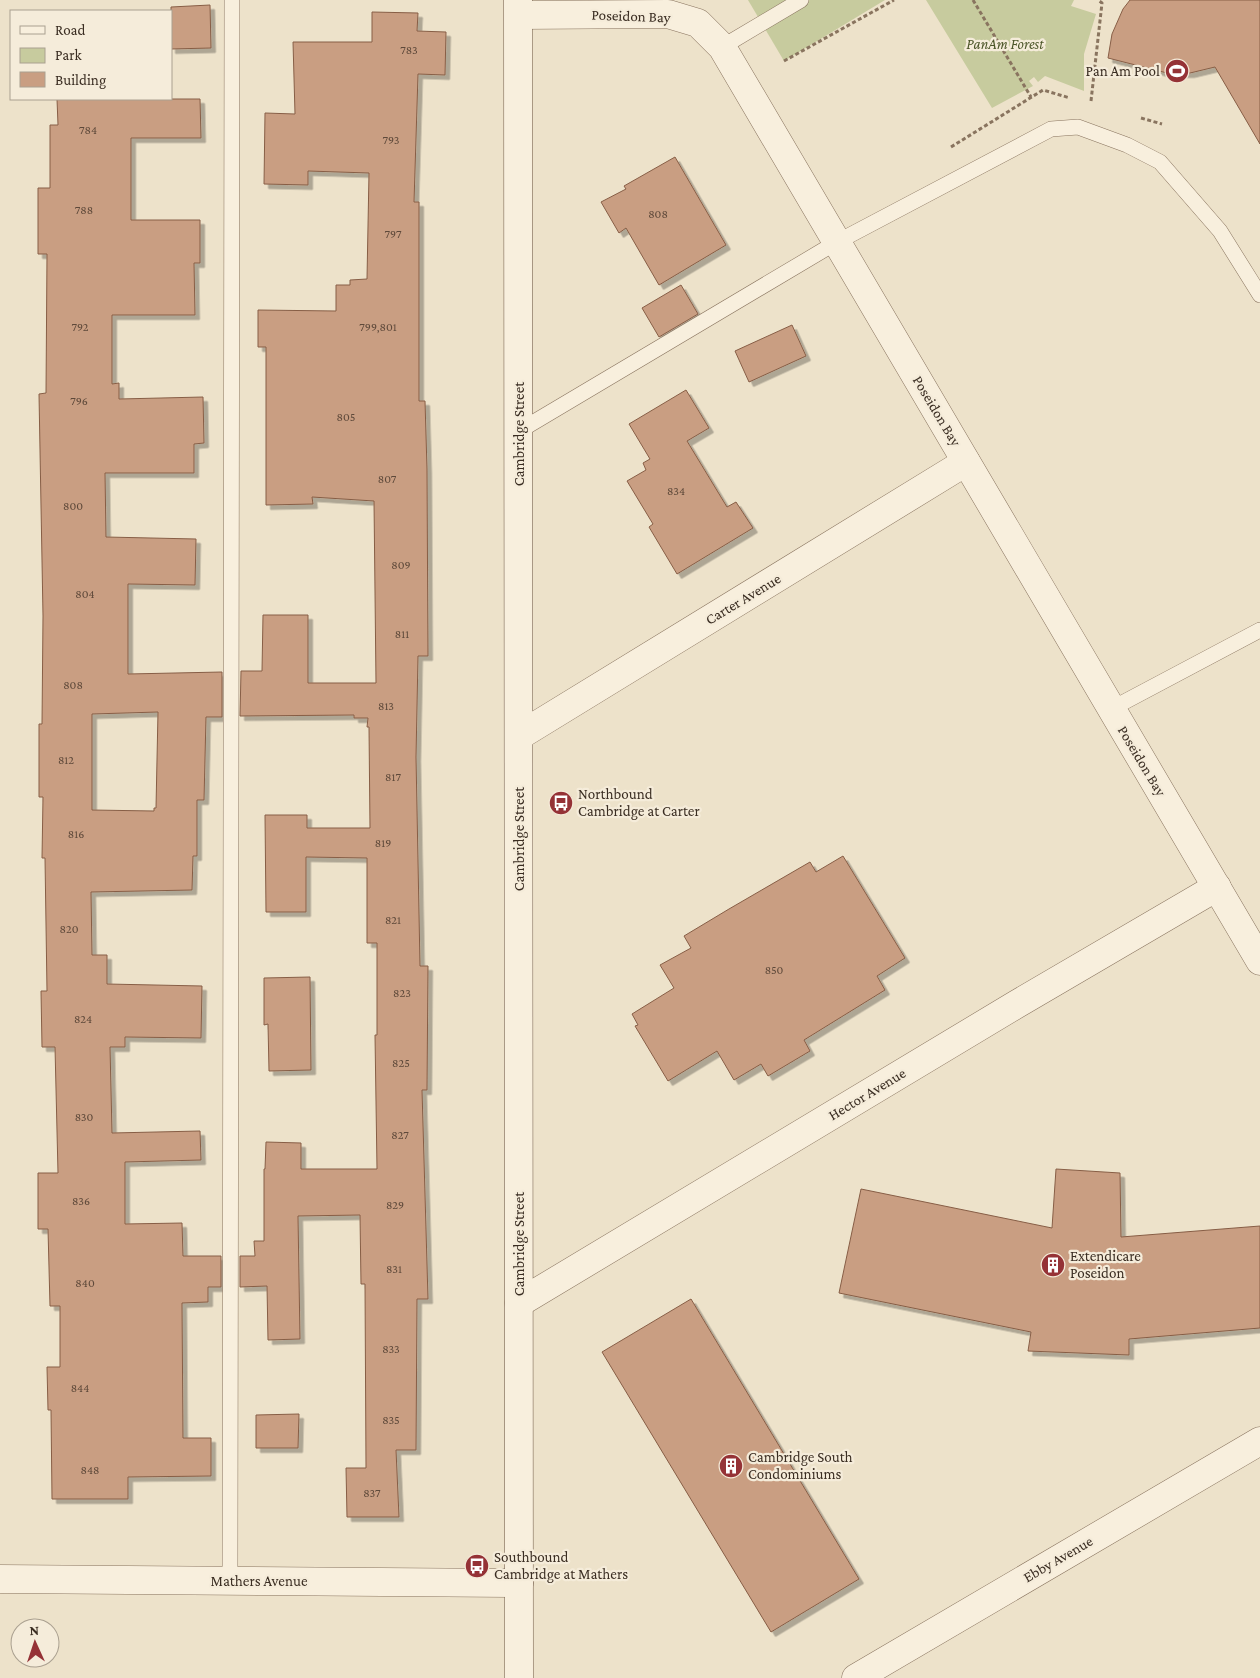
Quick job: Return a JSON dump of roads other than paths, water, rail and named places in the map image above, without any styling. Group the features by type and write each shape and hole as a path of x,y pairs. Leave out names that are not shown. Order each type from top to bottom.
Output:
{"street":[{"name":"Poseidon Bay","path":"518,7 668,14 698,23 722,47 1260,961"},
{"name":"Cambridge Street","path":"518,7 519,1678"},
{"name":"Carter Avenue","path":"519,736 966,462"},
{"name":"Hector Avenue","path":"519,1303 1017,1004 1217,887"},
{"name":"Ebby Avenue","path":"856,1678 1260,1441"},
{"name":"Mathers Avenue","path":"0,1579 518,1582"}],"lane":[{"path":"230,1581 232,0"},
{"path":"722,47 801,0"},
{"path":"519,431 837,242 1051,129 1078,127 1127,145 1160,162 1220,231 1260,294"},
{"path":"1111,709 1260,630"}],"place":[{"name":"Pan Am Pool","path":"1177,71"},
{"name":"Northbound Cambridge at Carter","path":"561,803"},
{"name":"Extendicare Poseidon","path":"1053,1265"},
{"name":"Cambridge South Condominiums","path":"731,1466"},
{"name":"Southbound Cambridge at Mathers","path":"477,1566"}],"park label":[{"name":"PanAm Forest","path":"1005,44"}]}
